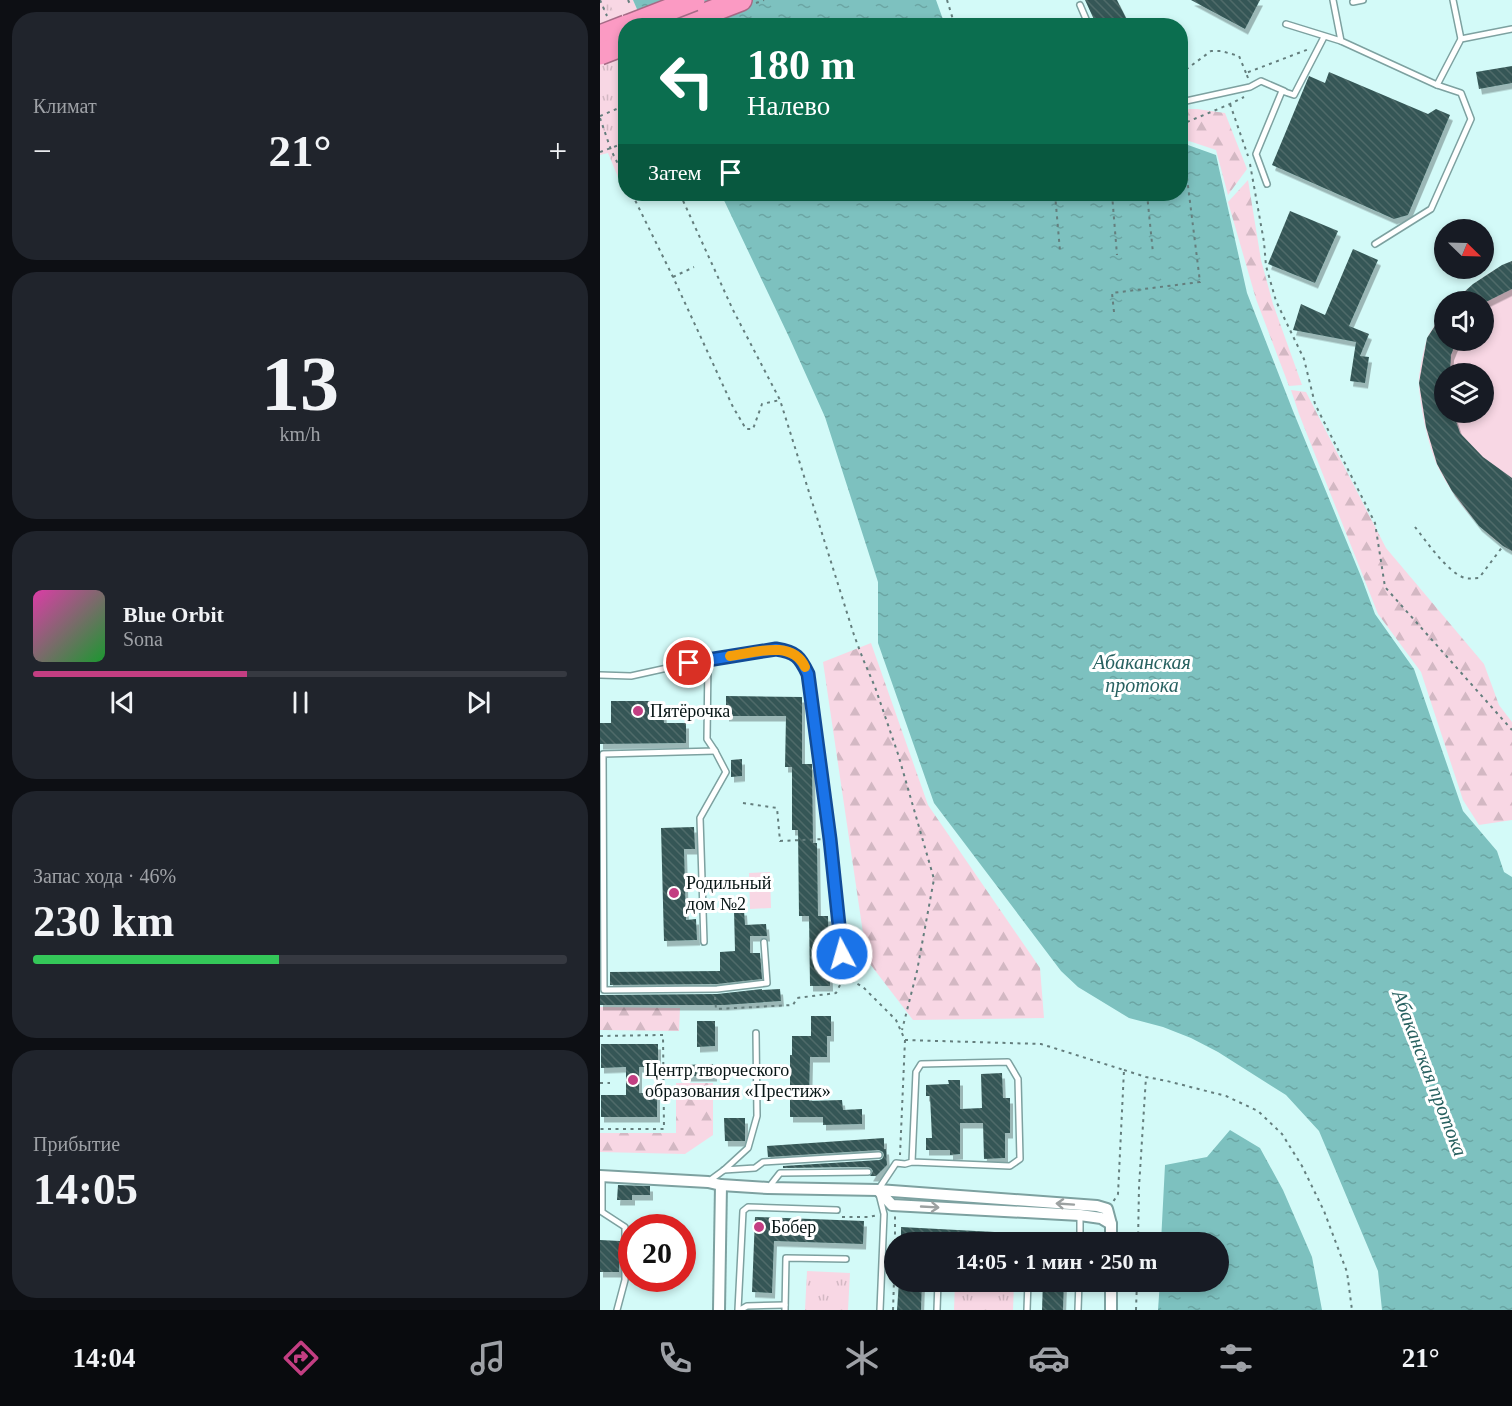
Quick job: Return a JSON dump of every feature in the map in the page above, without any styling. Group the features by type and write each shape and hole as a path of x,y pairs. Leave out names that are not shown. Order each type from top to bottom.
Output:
{"highway":[{"path":"647,18 694,0"},
{"path":"695,18 741,0"},
{"path":"600,36 618,29"},
{"path":"600,54 618,47"}],"street":[{"path":"601,1176 768,1188 878,1190 1097,1206 1107,1209 1111,1232"},
{"path":"719,1310 721,1185"},
{"path":"878,1190 892,1204 1080,1215 1101,1218 1111,1224"},
{"path":"1111,1292 1111,1310"}],"lane":[{"path":"1333,0 1341,41"},
{"path":"1353,2 1363,0"},
{"path":"1437,85 1461,39 1453,0"},
{"path":"1080,5 1086,18"},
{"path":"1286,24 1341,41 1437,85 1461,93 1471,119 1431,209 1375,244"},
{"path":"1461,39 1512,29"},
{"path":"1188,101 1250,87 1261,81 1294,95 1322,36"},
{"path":"1267,184 1256,154 1282,91"},
{"path":"600,675 631,676 708,659 776,649 788,651 801,660 808,674 830,839 845,977"},
{"path":"704,942 700,818 726,772 707,739 708,659"},
{"path":"715,751 603,754 602,949 604,990 717,989 767,983 764,942"},
{"path":"708,1182 748,1148 757,1116 756,1034"},
{"path":"880,1310 884,1214 878,1190 896,1163 1010,1166 1020,1159 1018,1079 1008,1062 921,1064 916,1072 912,1162"},
{"path":"724,1170 755,1168 763,1161 879,1155"},
{"path":"768,1188 780,1173 868,1172"},
{"path":"601,1176 602,1212 625,1227 625,1280 617,1310"},
{"path":"837,1210 748,1207 743,1211 739,1310 747,1306 785,1308 786,1258 846,1259"},
{"path":"1080,1215 1080,1232"},
{"path":"937,1310 938,1292"},
{"path":"1027,1310 1028,1292"},
{"path":"1078,1310 1079,1292"}],"path":[{"path":"947,0 953,18"},
{"path":"1246,73 1310,49 1322,36"},
{"path":"1188,68 1211,51 1239,56 1250,87 1245,96 1188,122"},
{"path":"1230,104 1251,165 1266,266 1276,301 1304,359 1316,404 1376,523 1385,586 1512,730"},
{"path":"618,109 600,117 611,150 618,162"},
{"path":"600,152 618,145"},
{"path":"1114,312 1112,293 1200,282 1188,186"},
{"path":"635,201 733,407 746,429 753,429 762,404 780,400"},
{"path":"683,201 733,310 780,400 854,635 898,754 934,879 917,971 902,1030"},
{"path":"1056,201 1060,251"},
{"path":"1113,201 1118,255"},
{"path":"1148,201 1153,254"},
{"path":"673,277 694,267"},
{"path":"1415,527 1449,568 1458,576 1468,579 1479,578 1503,546"},
{"path":"744,803 777,808 780,841 830,839"},
{"path":"863,987 896,1020 905,1040 902,1153 896,1163"},
{"path":"600,1036 663,1035 664,1129 600,1129"},
{"path":"905,1040 1041,1044 1146,1077 1226,1096 1258,1111 1282,1134 1302,1166 1324,1211 1347,1272 1352,1310"},
{"path":"1107,1209 1118,1194 1124,1070"},
{"path":"1138,1232 1146,1077"},
{"path":"600,1083 610,1083"},
{"path":"834,1216 869,1218 884,1214"},
{"path":"893,1310 894,1292"},
{"path":"1136,1310 1137,1292"}],"green space":[{"path":"600,0 633,0 641,18 618,18 618,177 608,153 600,155"},
{"path":"608,0 625,0 633,18 618,18 618,22"},
{"path":"1188,109 1225,113 1247,169 1228,195 1216,150 1189,141"},
{"path":"1248,180 1261,260 1273,304 1302,385 1289,386 1256,299 1228,202"},
{"path":"1512,261 1512,551 1479,525 1443,477 1428,436 1419,385 1427,339 1434,326 1434,351 1494,351 1494,291 1465,291 1481,279 1494,279 1494,271"},
{"path":"1291,390 1306,392 1386,548 1484,664 1499,705 1512,722 1512,820 1479,825 1463,800 1421,672 1378,614"},
{"path":"871,643 928,805 1040,968 1044,1018 913,1020 867,960 823,662"},
{"path":"770,872 771,908 750,909 749,873"},
{"path":"600,1007 680,1008 679,1031 600,1030"},
{"path":"676,1083 713,1083 713,1135 685,1154 600,1152 600,1133 676,1133"},
{"path":"807,1271 850,1273 848,1310 805,1310"},
{"path":"955,1292 1014,1292 1013,1310 954,1310"}],"water":[{"path":"633,0 936,0 942,18 641,18"},
{"name":"Абаканская протока","path":"1188,145 1216,155 1247,293 1375,614 1414,669 1463,811 1497,851 1504,872 1512,877 1512,1310 1382,1310 1378,1271 1319,1131 1286,1095 1218,1052 1163,1027 1129,1018 1078,987 1061,971 934,803 878,643 878,582 825,417 724,201 1188,201"},
{"path":"1230,1130 1260,1148 1283,1190 1312,1257 1322,1310 1158,1310 1159,1292 1229,1292 1229,1232 1162,1232 1165,1165 1207,1157"}],"building":[{"path":"1085,0 1117,0 1126,18 1093,18"},
{"path":"1191,0 1260,0 1245,29"},
{"path":"1512,66 1512,83 1479,89 1476,72"},
{"path":"1329,72 1428,114 1436,109 1450,115 1408,215 1394,219 1272,165 1309,76 1325,83"},
{"path":"1290,211 1338,231 1315,283 1268,264"},
{"path":"1353,249 1378,260 1349,326 1369,334 1360,356 1369,357 1365,383 1350,381 1356,342 1293,330 1301,304 1325,315"},
{"path":"1512,261 1512,289 1494,298 1494,291 1465,291 1481,279 1494,279 1494,270"},
{"path":"1434,327 1434,351 1453,351 1451,363 1434,363 1434,423 1457,423 1460,433 1483,457 1512,478 1512,551 1479,526 1452,491 1437,464 1426,427 1419,383 1427,338"},
{"path":"726,696 802,697 802,764 812,764 813,843 817,843 818,916 828,916 830,986 810,986 809,916 799,916 798,830 792,830 792,767 785,767 786,716 726,716"},
{"path":"611,701 663,701 664,723 686,723 686,743 600,744 600,723 611,723"},
{"path":"742,759 742,776 731,777 731,760"},
{"name":"Родильный дом №2","path":"694,827 695,849 684,849 686,920 696,919 697,940 664,941 661,828"},
{"path":"734,910 744,910 745,925 766,924 767,936 750,936 750,953 760,953 762,979 717,984 610,985 610,972 720,971 720,952 735,951"},
{"path":"780,989 781,1001 724,1005 600,1005 600,995 717,994"},
{"path":"811,1016 831,1016 831,1036 827,1036 827,1057 810,1057 809,1101 842,1100 843,1110 862,1109 862,1124 823,1125 823,1117 790,1117 792,1036 811,1036"},
{"path":"697,1021 715,1021 715,1046 697,1047"},
{"name":"Центр творческого образования «Престиж»","path":"601,1044 658,1044 658,1067 639,1067 639,1093 657,1093 657,1117 601,1117 601,1095 626,1095 626,1067 601,1068"},
{"path":"713,1064 714,1076 684,1076 684,1065"},
{"path":"1002,1073 1003,1098 1010,1098 1010,1133 1005,1133 1005,1158 984,1159 983,1123 960,1123 960,1154 950,1155 950,1150 926,1150 926,1138 932,1138 930,1096 926,1096 926,1085 949,1084 948,1080 960,1080 960,1109 982,1108 981,1074"},
{"path":"724,1118 745,1118 745,1141 725,1141"},
{"path":"884,1138 887,1165 876,1176 870,1176 873,1171 868,1167 783,1168 783,1166 879,1160 884,1155 879,1150 768,1157 767,1146"},
{"path":"618,1185 650,1186 650,1195 632,1195 632,1200 617,1200"},
{"path":"755,1217 864,1221 863,1244 774,1241 772,1293 752,1292"},
{"path":"901,1227 996,1232 901,1232"},
{"path":"600,1240 618,1241 618,1272 600,1272"},
{"path":"898,1292 922,1292 921,1310 897,1310"},
{"path":"1043,1292 1064,1292 1063,1310 1042,1310"}],"slow traffic":[{"path":"730,656 776,649 788,651 801,660 805,667"}],"place":[{"name":"Пятёрочка","path":"638,711"},
{"name":"Родильный дом №2","path":"674,893"},
{"name":"Центр творческого образования «Престиж»","path":"633,1080"},
{"name":"Бобер","path":"759,1227"}],"route":[{"path":"689,663 776,649 788,651 801,660 808,674 830,839 842,954"}]}
